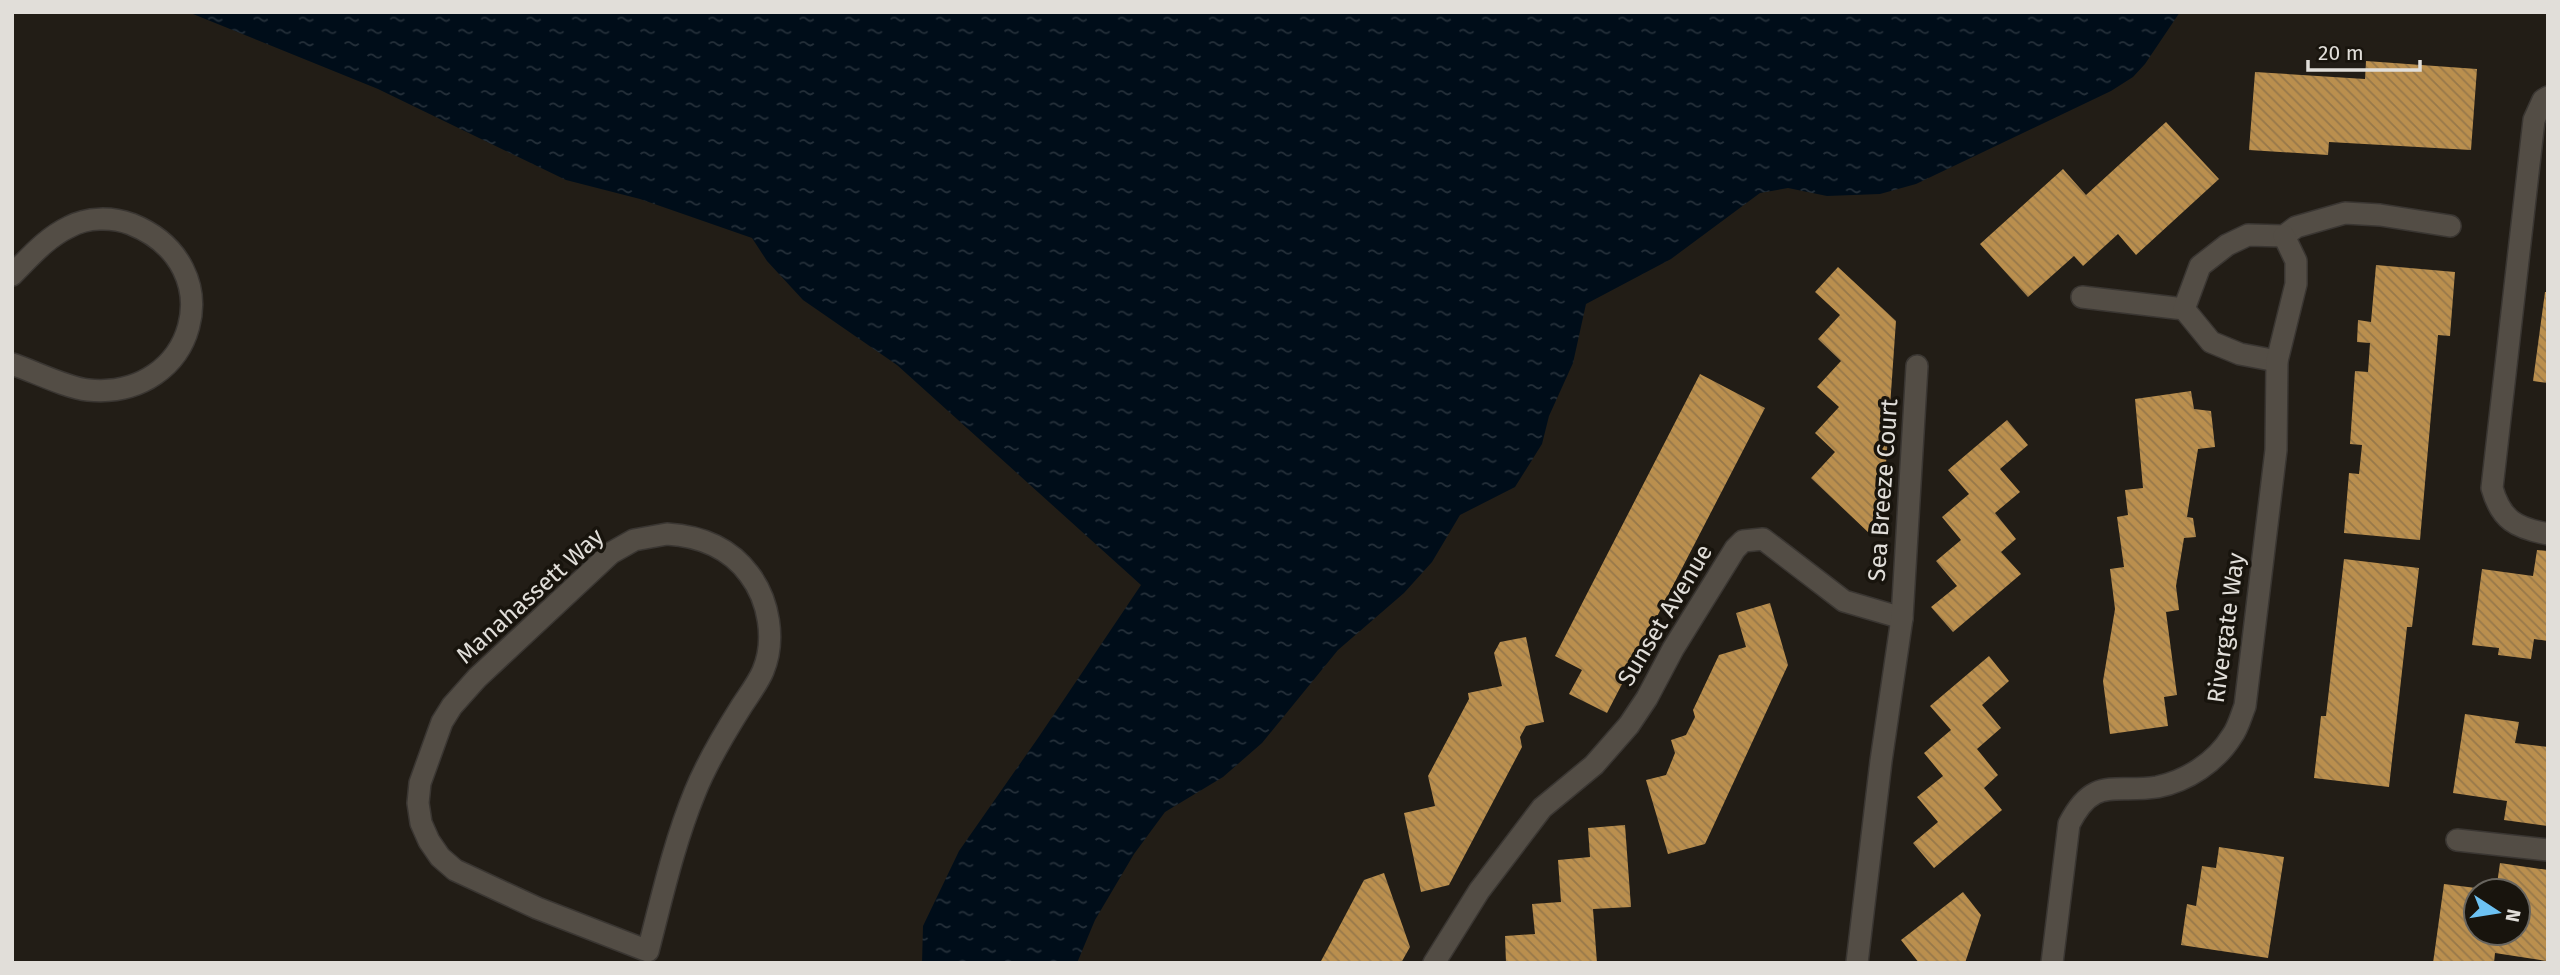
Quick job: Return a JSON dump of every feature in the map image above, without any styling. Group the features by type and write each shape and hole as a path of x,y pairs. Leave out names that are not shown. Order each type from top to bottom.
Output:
{"street":[{"path":"2548,97 2543,100 2534,120 2492,488 2497,503 2509,521 2524,530 2548,534"},
{"path":"2184,309 2200,266 2227,245 2248,235 2284,236 2296,227 2345,213 2380,215 2449,226"},
{"path":"12,275 49,239 71,225 102,219 120,220 150,232 169,248 187,276 191,295 190,321 183,345 167,365 141,382 117,390 85,390 12,364"},
{"name":"Rivergate Way","path":"2052,963 2069,824 2078,807 2093,794 2110,788 2156,787 2186,778 2212,761 2233,736 2245,706 2276,450 2277,360 2296,284 2296,261 2284,236"},
{"path":"2082,297 2184,309 2211,342 2240,354 2277,360"},
{"name":"Sea Breeze Court","path":"1902,618 1917,366"},
{"name":"Manahassett Way","path":"667,534 686,535 717,545 738,560 757,585 768,615 769,646 763,671 722,737 696,790 675,848 648,957 455,870 440,857 429,841 421,823 418,803 420,783 442,722 486,669 611,553 634,540 667,534"},
{"name":"Sunset Avenue","path":"1434,963 1479,891 1542,807 1594,765 1629,725 1735,549 1744,541 1763,539 1844,601 1902,618"},
{"path":"1857,963 1881,761 1902,618"},
{"path":"2457,840 2548,850"}],"water":[{"path":"188,12 2180,12 2145,64 2133,77 2111,91 1916,184 1880,194 1827,196 1788,188 1760,193 1671,259 1586,304 1573,363 1549,416 1542,444 1515,487 1460,515 1432,562 1404,593 1338,650 1262,743 1223,777 1165,812 1134,854 1095,920 1077,963 922,963 923,926 959,851 1141,585 897,365 803,300 767,261 752,238 640,199 566,180 378,89"}],"building":[{"path":"2366,61 2477,69 2471,150 2329,142 2328,155 2249,150 2255,72 2365,79"},
{"path":"2166,122 2219,179 2136,255 2118,234 2083,266 2074,256 2028,297 1980,244 2063,169 2086,195"},
{"path":"2376,265 2455,272 2450,336 2438,335 2420,540 2344,533 2349,473 2359,474 2362,445 2350,444 2355,371 2368,372 2370,343 2357,342 2358,320 2371,322"},
{"path":"1838,267 1896,321 1882,521 1870,534 1811,478 1835,452 1815,433 1839,407 1817,387 1841,361 1818,339 1840,315 1815,292"},
{"path":"2545,292 2548,292 2548,383 2533,381"},
{"path":"1700,374 1765,408 1607,713 1569,694 1582,670 1555,656"},
{"path":"2191,391 2194,409 2211,411 2215,447 2198,449 2187,517 2193,518 2196,537 2184,538 2176,586 2179,610 2166,612 2177,695 2164,697 2168,726 2110,734 2103,681 2115,609 2110,569 2124,567 2117,517 2128,515 2125,490 2143,488 2135,399"},
{"path":"2007,420 2028,445 2000,469 2020,492 1995,513 2016,539 2001,552 2021,574 1953,632 1931,607 1957,586 1936,561 1961,540 1942,517 1969,494 1948,470"},
{"path":"2537,550 2548,551 2548,641 2534,639 2531,659 2498,655 2499,648 2472,645 2482,569 2533,576"},
{"path":"2344,559 2419,568 2412,627 2407,627 2389,787 2314,778 2321,716 2326,716"},
{"path":"1770,603 1788,665 1705,844 1668,854 1646,780 1666,775 1675,753 1671,740 1686,735 1695,717 1693,710 1719,655 1746,647 1736,613"},
{"path":"1526,637 1544,722 1526,726 1520,737 1522,747 1449,885 1421,892 1404,813 1435,806 1428,776 1469,699 1468,693 1502,686 1494,653 1500,642"},
{"path":"1989,656 2009,681 1982,705 2001,728 1977,749 1998,775 1984,788 2002,810 1934,868 1913,843 1938,822 1917,797 1943,776 1924,753 1951,730 1930,706"},
{"path":"2465,714 2519,722 2515,743 2548,747 2548,826 2504,820 2507,801 2453,793"},
{"path":"1625,825 1631,907 1593,909 1597,963 1506,963 1505,936 1535,934 1532,904 1561,902 1558,860 1590,857 1588,828"},
{"path":"2219,847 2284,857 2268,958 2181,945 2187,904 2196,906 2202,866 2216,868"},
{"path":"2500,863 2548,870 2546,961 2495,953 2494,963 2433,963 2444,884 2462,886 2462,947 2532,947 2532,877 2498,877"},
{"path":"1384,873 1410,947 1401,963 1320,963 1364,880"},
{"path":"1963,892 1981,915 1965,963 1919,963 1901,940"}]}
